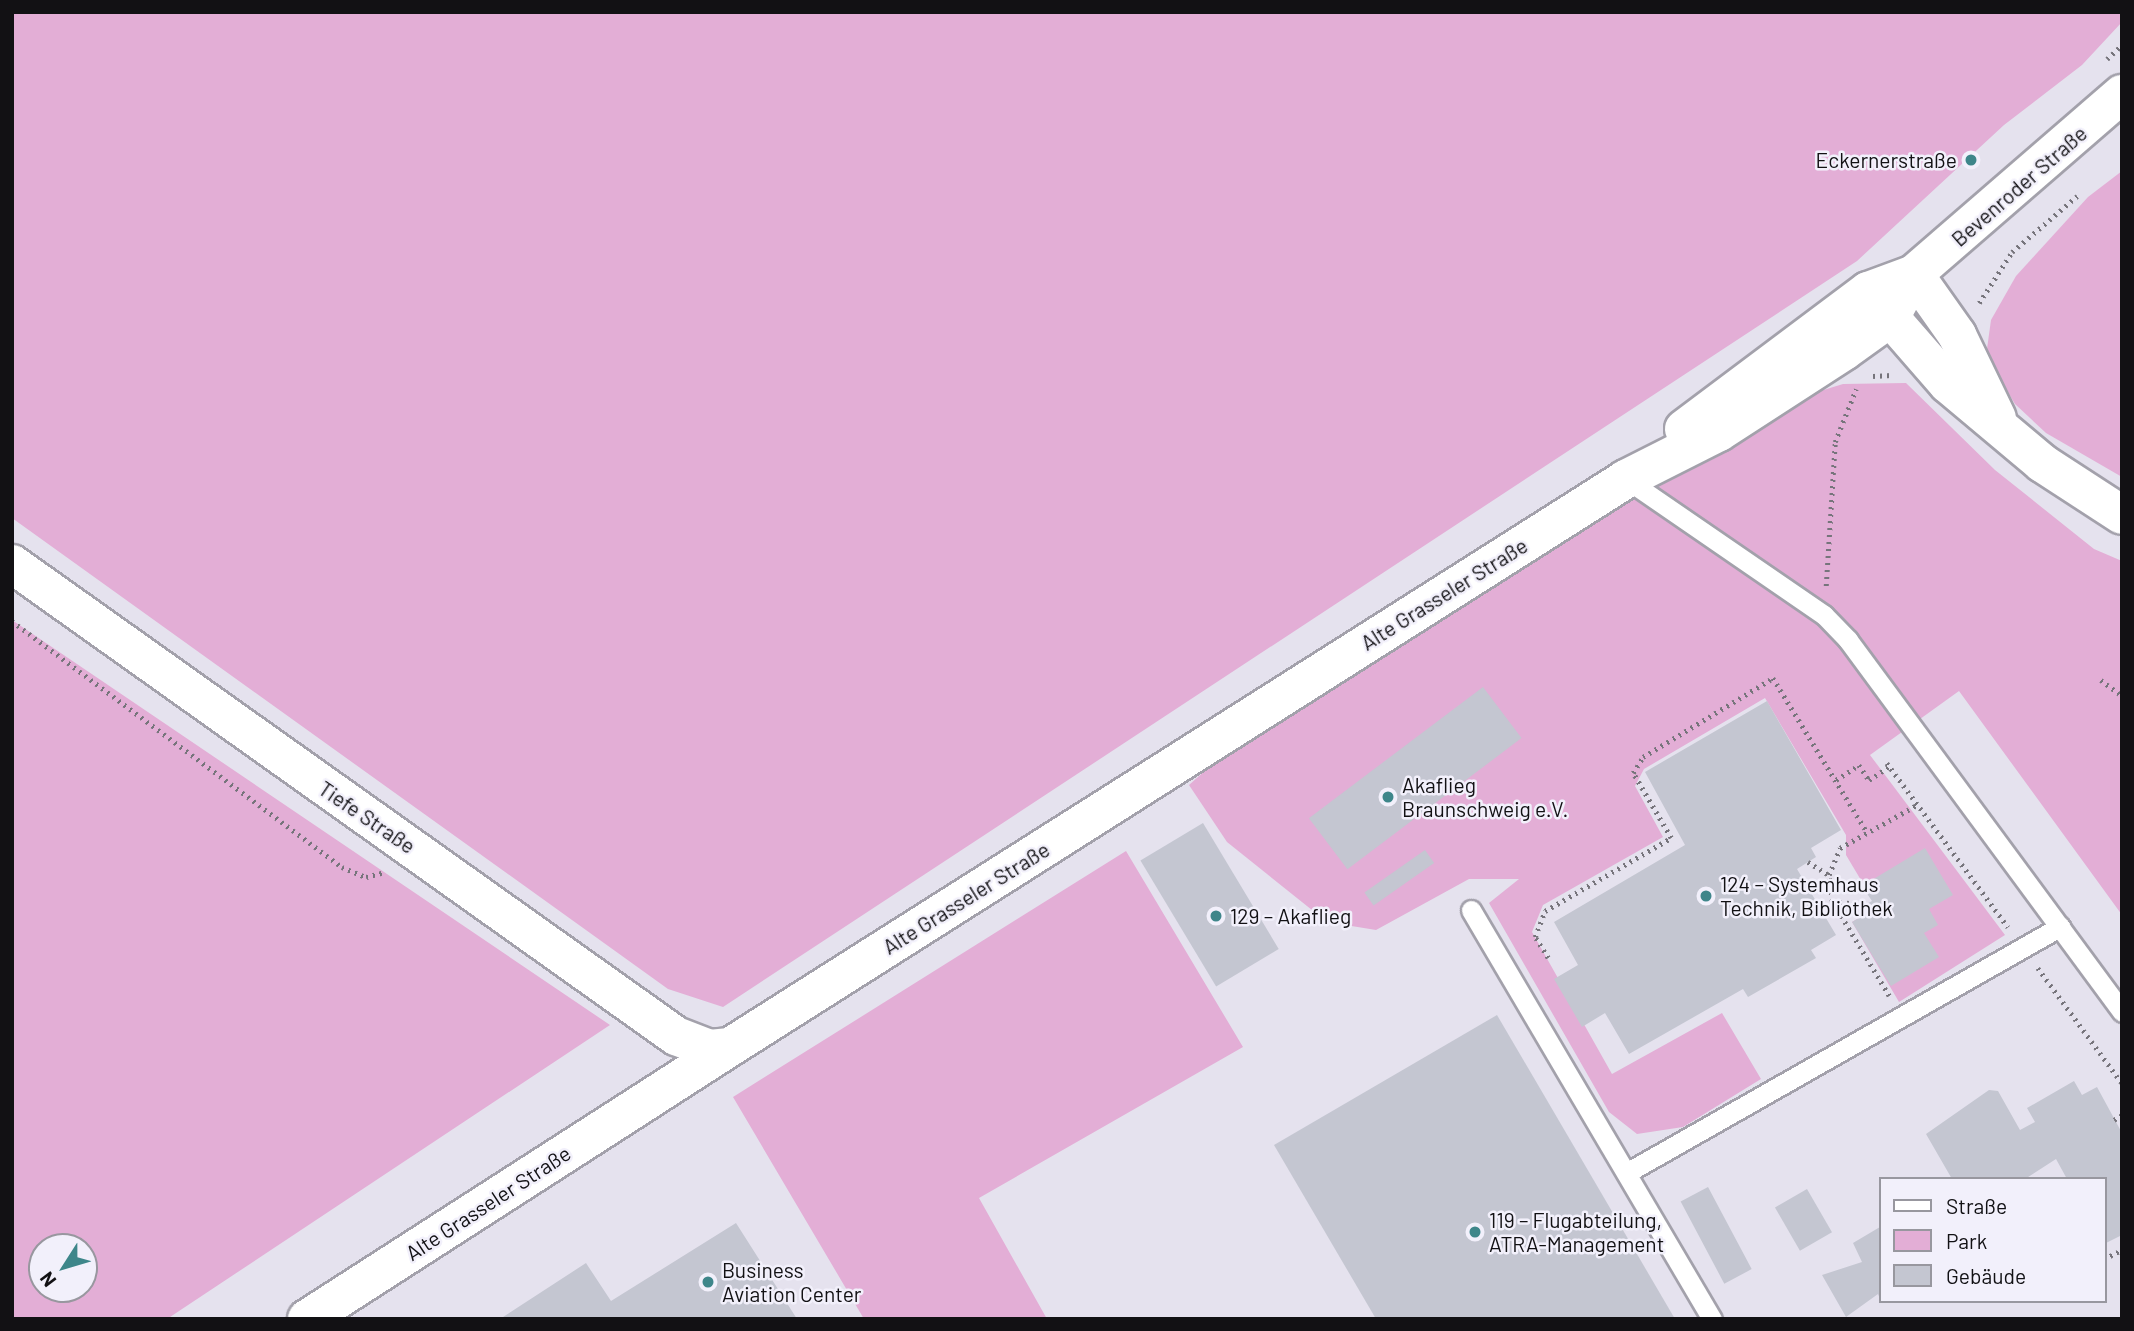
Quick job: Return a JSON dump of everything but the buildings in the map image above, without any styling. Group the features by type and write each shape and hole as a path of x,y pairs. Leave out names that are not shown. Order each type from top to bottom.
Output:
{"main road":[{"name":"Bevenroder Straße","path":"1914,274 2122,94"},
{"name":"Alte Grasseler Straße","path":"307,1319 730,1047 1626,479 1702,412 1879,305 1914,274"},
{"path":"1914,274 1957,335 1999,423"},
{"path":"1879,305 1948,384 1999,423 2042,463 2122,515"},
{"name":"Tiefe Straße","path":"12,564 676,1036 710,1049 730,1047"}],"lane":[{"path":"1626,479 1824,615 1923,736 2122,1012"},
{"path":"1471,910 1628,1172 1712,1319"},
{"path":"1628,1172 2060,928"}],"path":[{"path":"1973,317 2012,252 2077,195"},
{"path":"1824,615 1835,442 1861,375 1906,374"},
{"path":"12,621 342,867 366,877 382,874 410,845"},
{"path":"1548,958 1535,937 1545,911 1671,838 1633,773 1643,757 1773,678 1867,832"},
{"path":"2101,680 2122,696"},
{"path":"1836,780 1859,765 1869,780 1888,765 1917,805 1840,848 1829,875 1832,901 1902,1018"},
{"path":"1808,862 1829,875"},
{"path":"1832,901 1865,905"},
{"path":"2114,1119 2122,1115"},
{"path":"2106,1258 2122,1250"}],"green space":[{"path":"12,12 2122,12 2122,22 2082,65 2004,125 1857,261 723,1007 668,989 12,518"},
{"path":"2122,171 2122,477 2046,433 2015,404 1986,356 1991,320 2016,276 2088,197"},
{"path":"1906,383 1995,470 2094,549 2122,561 2122,915 1959,691 1870,755 2005,935 1899,1002 1852,922 1877,907 1846,855 1846,835 1765,698 1644,769 1635,786 1663,837 1543,905 1532,932 1612,1074 1722,1013 1761,1079 1683,1127 1637,1134 1609,1112 1489,903 1519,879 1469,879 1376,930 1327,922 1227,842 1189,785 1227,751 1791,400 1843,384"},
{"path":"12,620 610,1025 167,1319 12,1319"},
{"path":"1126,851 1243,1047 979,1198 1047,1319 864,1319 733,1097"}],"place":[{"name":"Eckernerstraße","path":"1971,160"},
{"name":"Akaflieg Braunschweig e.V.","path":"1388,797"},
{"name":"124 – Systemhaus Technik, Bibliothek","path":"1706,896"},
{"name":"129 – Akaflieg","path":"1216,916"},
{"name":"119 – Flugabteilung, ATRA-Management","path":"1475,1232"},
{"name":"Business Aviation Center","path":"708,1282"}]}
